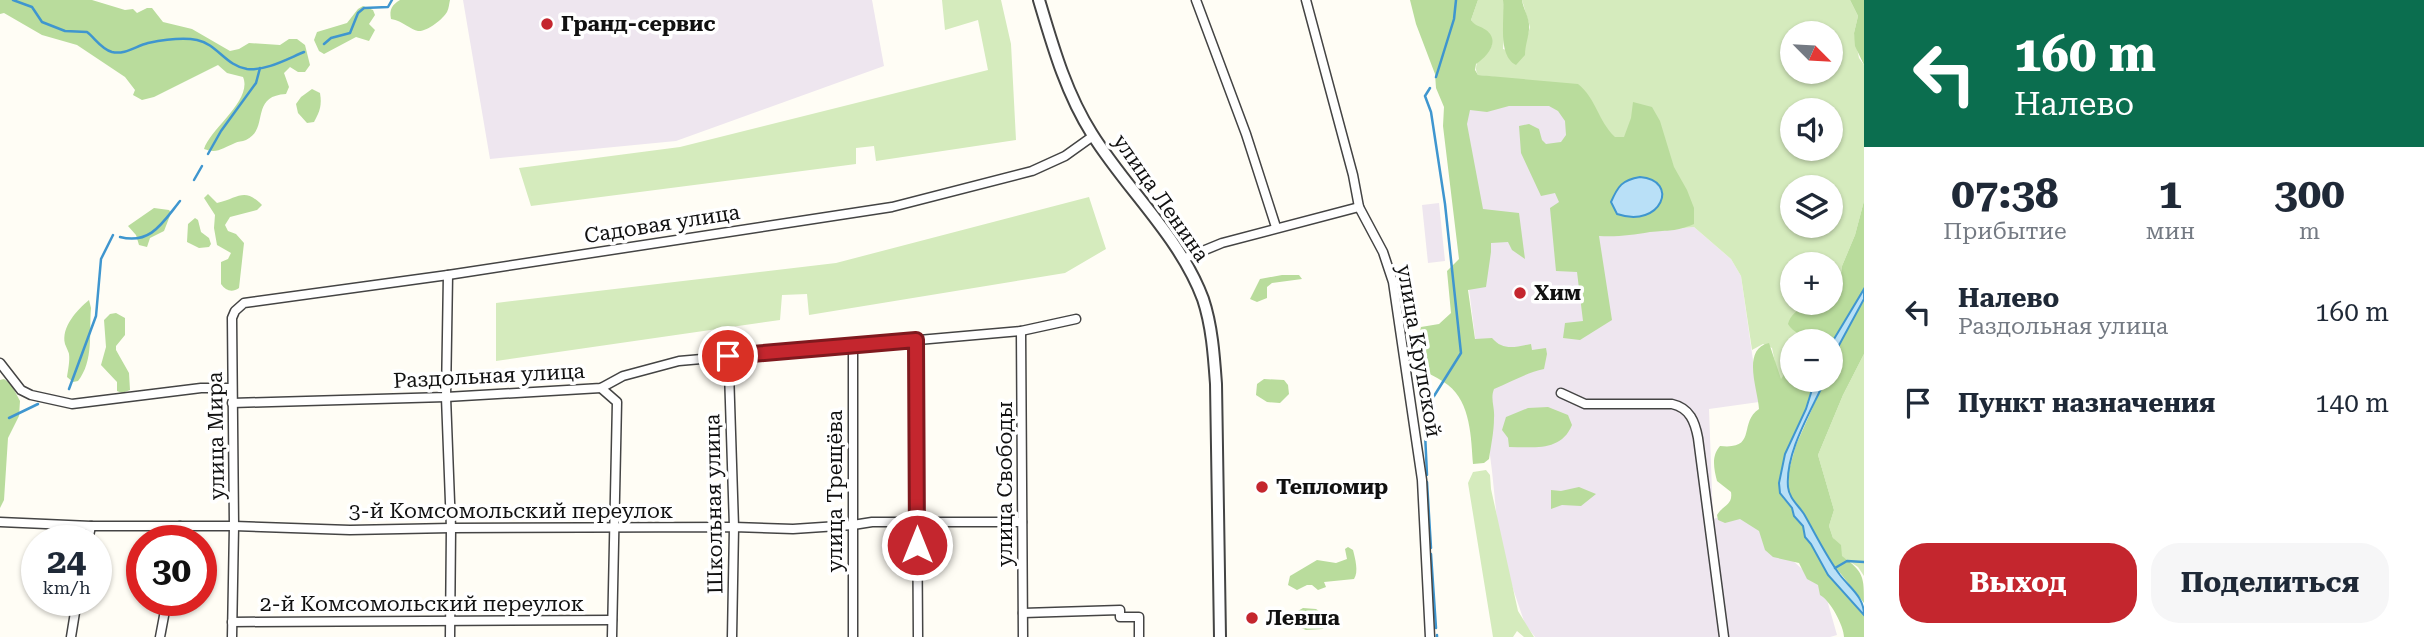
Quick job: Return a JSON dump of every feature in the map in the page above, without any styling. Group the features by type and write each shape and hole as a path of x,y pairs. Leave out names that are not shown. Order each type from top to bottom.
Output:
{"street":[{"name":"улица Ленина","path":"1039,0 1071,98 1093,136 1183,259 1204,302 1213,351 1219,463 1220,637"},
{"path":"1196,0 1246,134 1276,227"},
{"name":"улица Крупской","path":"1306,0 1353,175 1359,207 1383,253 1393,282 1422,480 1430,637"},
{"name":"Садовая улица","path":"232,318 238,307 248,301 448,275 892,207 1032,171 1065,156 1093,136"},
{"path":"1183,259 1222,243 1276,227 1359,207"},
{"path":"448,275 446,397 451,528 450,637"},
{"name":"улица Мира","path":"232,318 232,637"},
{"name":"Раздольная улица","path":"232,403 446,397 601,388 622,376 679,361 1021,331 1076,319"},
{"name":"улица Свободы","path":"1021,331 1023,637"},
{"path":"916,340 918,637"},
{"name":"улица Трещёва","path":"853,345 853,637"},
{"path":"0,363 22,390 31,395 72,404 201,388 232,388"},
{"name":"Школьная улица","path":"729,371 734,527 733,637"},
{"path":"601,388 617,402 612,637"},
{"path":"1561,393 1585,404 1679,405 1692,416 1696,424 1724,637"},
{"name":"3-й Комсомольский переулок","path":"0,522 68,525"},
{"name":"3-й Комсомольский переулок","path":"217,526 350,530 613,527 793,529 853,526 872,522 1022,522"},
{"path":"1023,613 1120,610 1120,617 1139,617 1139,637"},
{"path":"71,637 74,616"},
{"path":"160,637 164,616"},
{"name":"2-й Комсомольский переулок","path":"232,622 612,620"}],"shaded area":[{"path":"463,0 872,0 884,66 676,141 490,159"},
{"path":"1580,86 1599,235 1694,227 1731,259 1741,276 1759,402 1709,409 1713,519 1749,509 1790,558 1824,589 1837,635 1535,637 1525,624 1509,577 1498,530 1445,99"},
{"path":"1439,203 1445,261 1428,263 1422,205"}],"green space":[{"path":"0,0 92,0 125,10 133,9 137,13 152,8 163,22 192,29 230,51 249,43 280,45 289,39 297,39 305,45 310,65 305,72 298,72 290,67 284,73 289,87 286,94 268,100 253,135 213,151 204,149 237,105 244,86 243,77 227,73 218,65 154,97 142,100 133,95 135,90 125,77 77,45 42,35 4,13 0,14"},
{"path":"400,0 450,0 448,10 442,18 430,27 418,31 391,19 392,8"},
{"path":"942,0 1001,0 1011,44 1016,140 876,161 874,146 856,148 856,164 531,206 519,168 680,147 988,70 978,20 945,30"},
{"path":"1410,0 1478,0 1471,20 1490,34 1492,44 1488,53 1476,64 1478,75 1578,84 1589,96 1615,137 1624,137 1633,102 1652,107 1660,121 1674,167 1694,208 1694,224 1682,228 1599,236 1612,320 1580,340 1563,338 1565,323 1583,321 1577,272 1556,271 1550,208 1559,202 1555,193 1541,196 1521,153 1519,126 1529,124 1539,129 1546,144 1561,142 1566,135 1565,121 1558,111 1549,106 1509,106 1487,112 1470,110 1467,124 1483,209 1519,213 1525,259 1512,250 1508,242 1491,243 1486,287 1468,290 1475,339 1492,338 1500,345 1510,347 1531,344 1532,350 1546,348 1547,354 1544,369 1494,389 1493,433 1489,459 1484,463 1473,464 1468,422 1456,392 1419,367 1415,352 1421,327 1439,324 1451,313 1447,271 1459,259 1443,126 1444,107"},
{"path":"1478,0 1503,0 1503,49 1525,55 1530,27 1522,0 1850,0 1858,16 1854,33 1859,58 1864,65 1864,201 1855,235 1843,264 1843,252 1780,252 1780,315 1811,315 1802,329 1780,329 1780,379 1772,348 1763,344 1752,350 1741,276 1731,259 1694,227 1599,236 1580,87 1478,75 1477,63 1492,45 1489,34 1471,20"},
{"path":"1503,0 1522,0 1528,21 1525,55 1516,65 1510,60 1504,45"},
{"path":"1850,0 1864,0 1864,65 1855,46 1854,33 1858,16"},
{"path":"363,6 373,10 375,15 369,24 375,30 369,41 356,37 324,54 319,51 314,40 317,32 347,23"},
{"path":"312,89 320,93 321,105 314,122 307,123 298,113 296,104"},
{"path":"208,194 217,203 246,195 262,205 257,210 230,217 225,225 228,231 236,234 244,243 239,288 232,291 221,284 221,262 228,259 231,253 217,245 215,215 204,198"},
{"path":"1089,197 1106,249 1065,273 809,315 807,294 782,295 780,320 496,361 496,303 836,263"},
{"path":"1864,201 1864,289 1840,329 1793,329 1788,324 1793,315 1843,315 1843,264 1855,235"},
{"path":"154,208 169,210 171,213 164,231 150,238 147,247 139,245 136,235 128,226"},
{"path":"195,218 201,232 209,238 209,247 199,248 187,242 188,224"},
{"path":"1299,275 1302,279 1272,283 1267,287 1267,298 1257,302 1250,299 1260,279"},
{"path":"1864,299 1864,354 1843,395 1818,455 1834,510 1829,526 1833,538 1841,545 1842,556 1859,571 1864,587 1864,603 1829,559 1802,511 1791,498 1788,487 1789,470 1796,445 1820,392 1843,392 1843,335"},
{"path":"89,300 89,355 83,373 78,381 73,382 67,377 69,353 65,344 65,331 75,314"},
{"path":"116,313 125,318 125,335 116,350 129,373 130,390 122,393 117,391 117,382 101,365 106,347 104,320 110,314"},
{"path":"1769,343 1780,376 1780,392 1811,392 1785,454 1783,498 1803,526 1805,537 1828,575 1864,615 1864,637 1844,637 1836,614 1820,595 1818,585 1807,579 1799,563 1773,557 1765,550 1759,531 1740,519 1725,523 1718,520 1717,515 1729,502 1731,492 1717,481 1714,458 1720,446 1732,446 1744,440 1749,421 1759,409 1753,362 1760,347"},
{"path":"1864,354 1864,576 1858,567 1841,556 1833,538 1829,526 1834,510 1818,455 1843,395"},
{"path":"4,379 11,384 20,401 19,416 8,438 4,500 0,508 0,380"},
{"path":"1264,379 1284,380 1289,394 1280,403 1267,402 1256,395 1257,384"},
{"path":"1548,407 1568,415 1572,425 1567,434 1554,444 1509,447 1508,438 1502,430 1506,417 1528,408"},
{"path":"1486,470 1490,475 1518,611 1534,637 1524,637 1517,631 1513,637 1493,637 1468,483 1473,472"},
{"path":"1579,487 1596,494 1581,506 1562,505 1551,509 1551,490"},
{"path":"1348,547 1353,550 1356,561 1354,579 1324,582 1326,587 1318,590 1312,585 1297,590 1288,585 1290,576 1317,560 1336,563 1347,559 1345,549"},
{"path":"1303,608 1316,609 1326,616 1323,629 1306,630 1294,625 1291,615"}],"water":[{"path":"1640,177 1652,180 1660,186 1660,202 1655,210 1645,215 1633,217 1617,214 1611,202 1616,192 1625,182"},
{"path":"1864,289 1864,299 1843,338 1843,329 1840,329"},
{"path":"1811,392 1819,392 1795,446 1788,474 1789,491 1835,568 1859,598 1864,615 1828,575 1805,537 1803,526 1780,493 1779,483 1785,454"}],"waterway":[{"path":"13,0 32,7 42,22 65,31 87,32 108,51 117,53 144,44 191,39 204,42 233,64 254,69 276,64 304,52"},
{"path":"324,44 331,38 350,33 358,13 364,8 388,7 392,0"},
{"path":"1436,77 1454,19 1456,0"},
{"path":"208,154 221,131 256,83 260,68"},
{"path":"1427,475 1424,412 1461,353 1445,204 1431,112 1425,96 1430,88"},
{"path":"194,180 202,166"},
{"path":"120,237 131,239 148,235 162,224 180,201"},
{"path":"69,389 96,316 101,259 113,235"},
{"path":"9,418 38,404"},
{"path":"1427,482 1431,548"},
{"path":"1431,554 1436,628"},
{"path":"1835,568 1847,561 1864,562"}],"place":[{"name":"Гранд-сервис","path":"547,24"},
{"name":"Хим","path":"1520,293"},
{"name":"Тепломир","path":"1262,487"},
{"name":"Левша","path":"1252,618"}],"route":[{"path":"728,356 916,340 917,545"}]}
